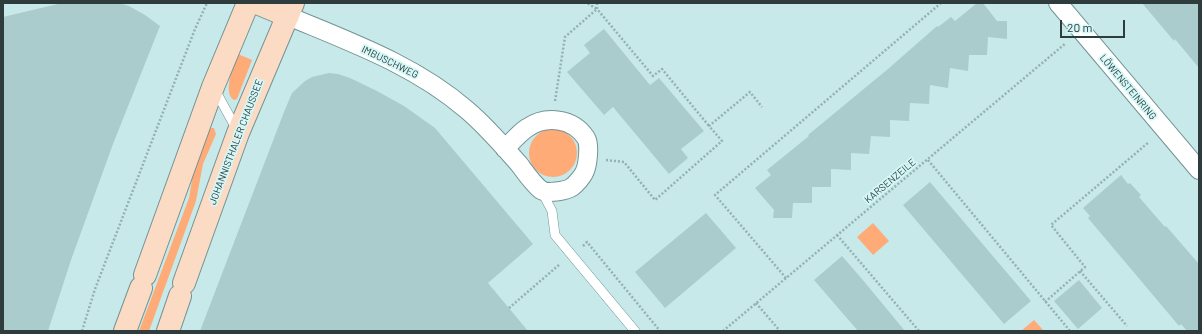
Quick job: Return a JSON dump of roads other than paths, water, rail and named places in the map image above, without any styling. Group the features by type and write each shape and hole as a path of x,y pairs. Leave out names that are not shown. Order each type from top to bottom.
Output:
{"main road":[{"path":"125,331 213,87 248,3"},
{"name":"IMBUSCHWEG","path":"257,3 291,10"},
{"name":"JOHANNISTHALER CHAUSSEE","path":"168,331 238,133 291,10"}],"street":[{"name":"LÖWENSTEINRING","path":"1058,3 1199,170"},
{"name":"IMBUSCHWEG","path":"291,10 411,70 453,98 468,111 505,149 541,190"},
{"path":"505,149 528,128 542,121 553,119 567,122 583,132 588,142 588,153 584,173 572,187 553,193 541,190"}],"lane":[{"path":"213,87 238,133"},
{"path":"541,190 552,211 555,235 635,331"}]}
